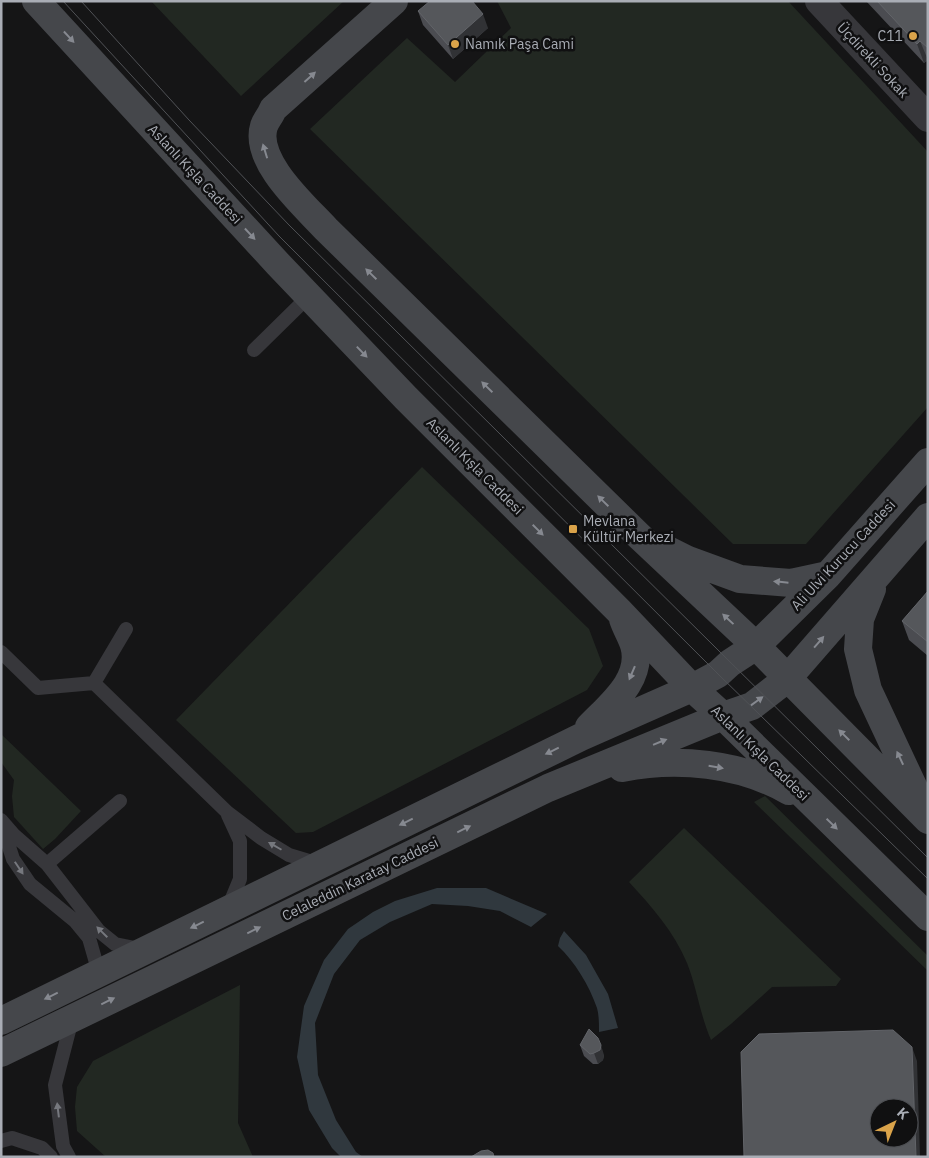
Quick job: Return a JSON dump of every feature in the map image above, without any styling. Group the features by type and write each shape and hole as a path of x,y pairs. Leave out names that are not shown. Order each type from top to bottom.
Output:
{"main road":[{"name":"Aslanlı Kışla Caddesi","path":"36,1 406,398 619,611 692,688 723,716 928,918"},
{"path":"394,1 274,109 264,127 263,142 267,158 279,176 326,229 638,535 756,646 928,819"},
{"name":"Ali Ulvi Kurucu Caddesi","path":"692,688 718,674 730,663 756,646 828,575 928,462"},
{"path":"788,678 928,517"},
{"path":"638,535 688,560 740,579 790,583 828,575"},
{"path":"878,573 860,619 858,649 868,690 928,819"},
{"path":"581,736 622,692 636,668 634,646 619,611"},
{"name":"Celaleddin Karatay Caddesi","path":"1,1052 548,788 723,716 752,706 788,678"},
{"path":"1,1021 581,736 692,688"},
{"path":"548,788 611,770 674,762 745,772 770,780 813,805"}],"street":[{"name":"Üçdirekli Sokak","path":"819,1 928,118"}],"lane":[{"path":"254,350 309,296"},
{"path":"94,683 126,629"},
{"path":"1,652 38,688 94,683 227,812 261,838 289,855 320,865"},
{"path":"47,864 120,801"},
{"path":"226,910 240,879 240,841 227,812"},
{"path":"1,821 47,864 100,931 115,944 146,950"},
{"path":"1,821 13,859 30,884 75,921 89,938 100,973"},
{"path":"69,1157 63,1146 55,1085 72,1018"},
{"path":"1,1141 12,1138 42,1148 51,1157"}],"shaded area":[{"path":"151,1 344,1 241,96"},
{"path":"497,1 788,1 928,152 928,407 806,544 733,544 310,129 407,38 455,82 511,28"},
{"path":"422,467 589,629 603,666 587,690 313,832 296,833 176,720"},
{"path":"1,734 81,811 43,849 14,817 12,796 14,780 1,762"},
{"path":"765,796 928,956 928,971 754,802"},
{"path":"684,828 841,979 836,986 772,987 711,1040 682,952 662,920 629,882"},
{"path":"437,888 486,888 547,914 531,927 500,911 468,906 432,904 390,922 360,940 334,974 315,1023 318,1075 336,1120 356,1152 363,1157 341,1157 332,1148 309,1110 297,1057 304,1006 324,960 348,929 373,912 395,901"},
{"path":"564,931 586,955 608,994 618,1028 599,1032 598,1011 594,999 581,974 558,946"},
{"path":"240,985 238,1123 253,1157 106,1157 77,1131 75,1107 77,1087 93,1061"}],"building":[{"name":"Namık Paşa Cami","path":"430,1 472,1 483,14 448,45 418,11"},
{"name":"C11","path":"877,1 928,1 928,48 920,41 917,44"},
{"path":"928,591 928,642 902,621"},
{"path":"589,1029 598,1038 601,1045 600,1050 590,1054 580,1045"},
{"path":"893,1030 912,1047 914,1098 869,1098 869,1148 916,1148 916,1157 744,1157 741,1052 759,1034"},
{"path":"488,1150 493,1153 494,1157 471,1157 481,1151"}],"tram line":[{"path":"63,1 279,236 718,674 928,879"},
{"path":"81,1 189,120 289,225 928,858"}],"place":[{"name":"C11","path":"913,36"},
{"name":"Namık Paşa Cami","path":"455,44"},
{"name":"Mevlana Kültür Merkezi","path":"573,529"}]}
